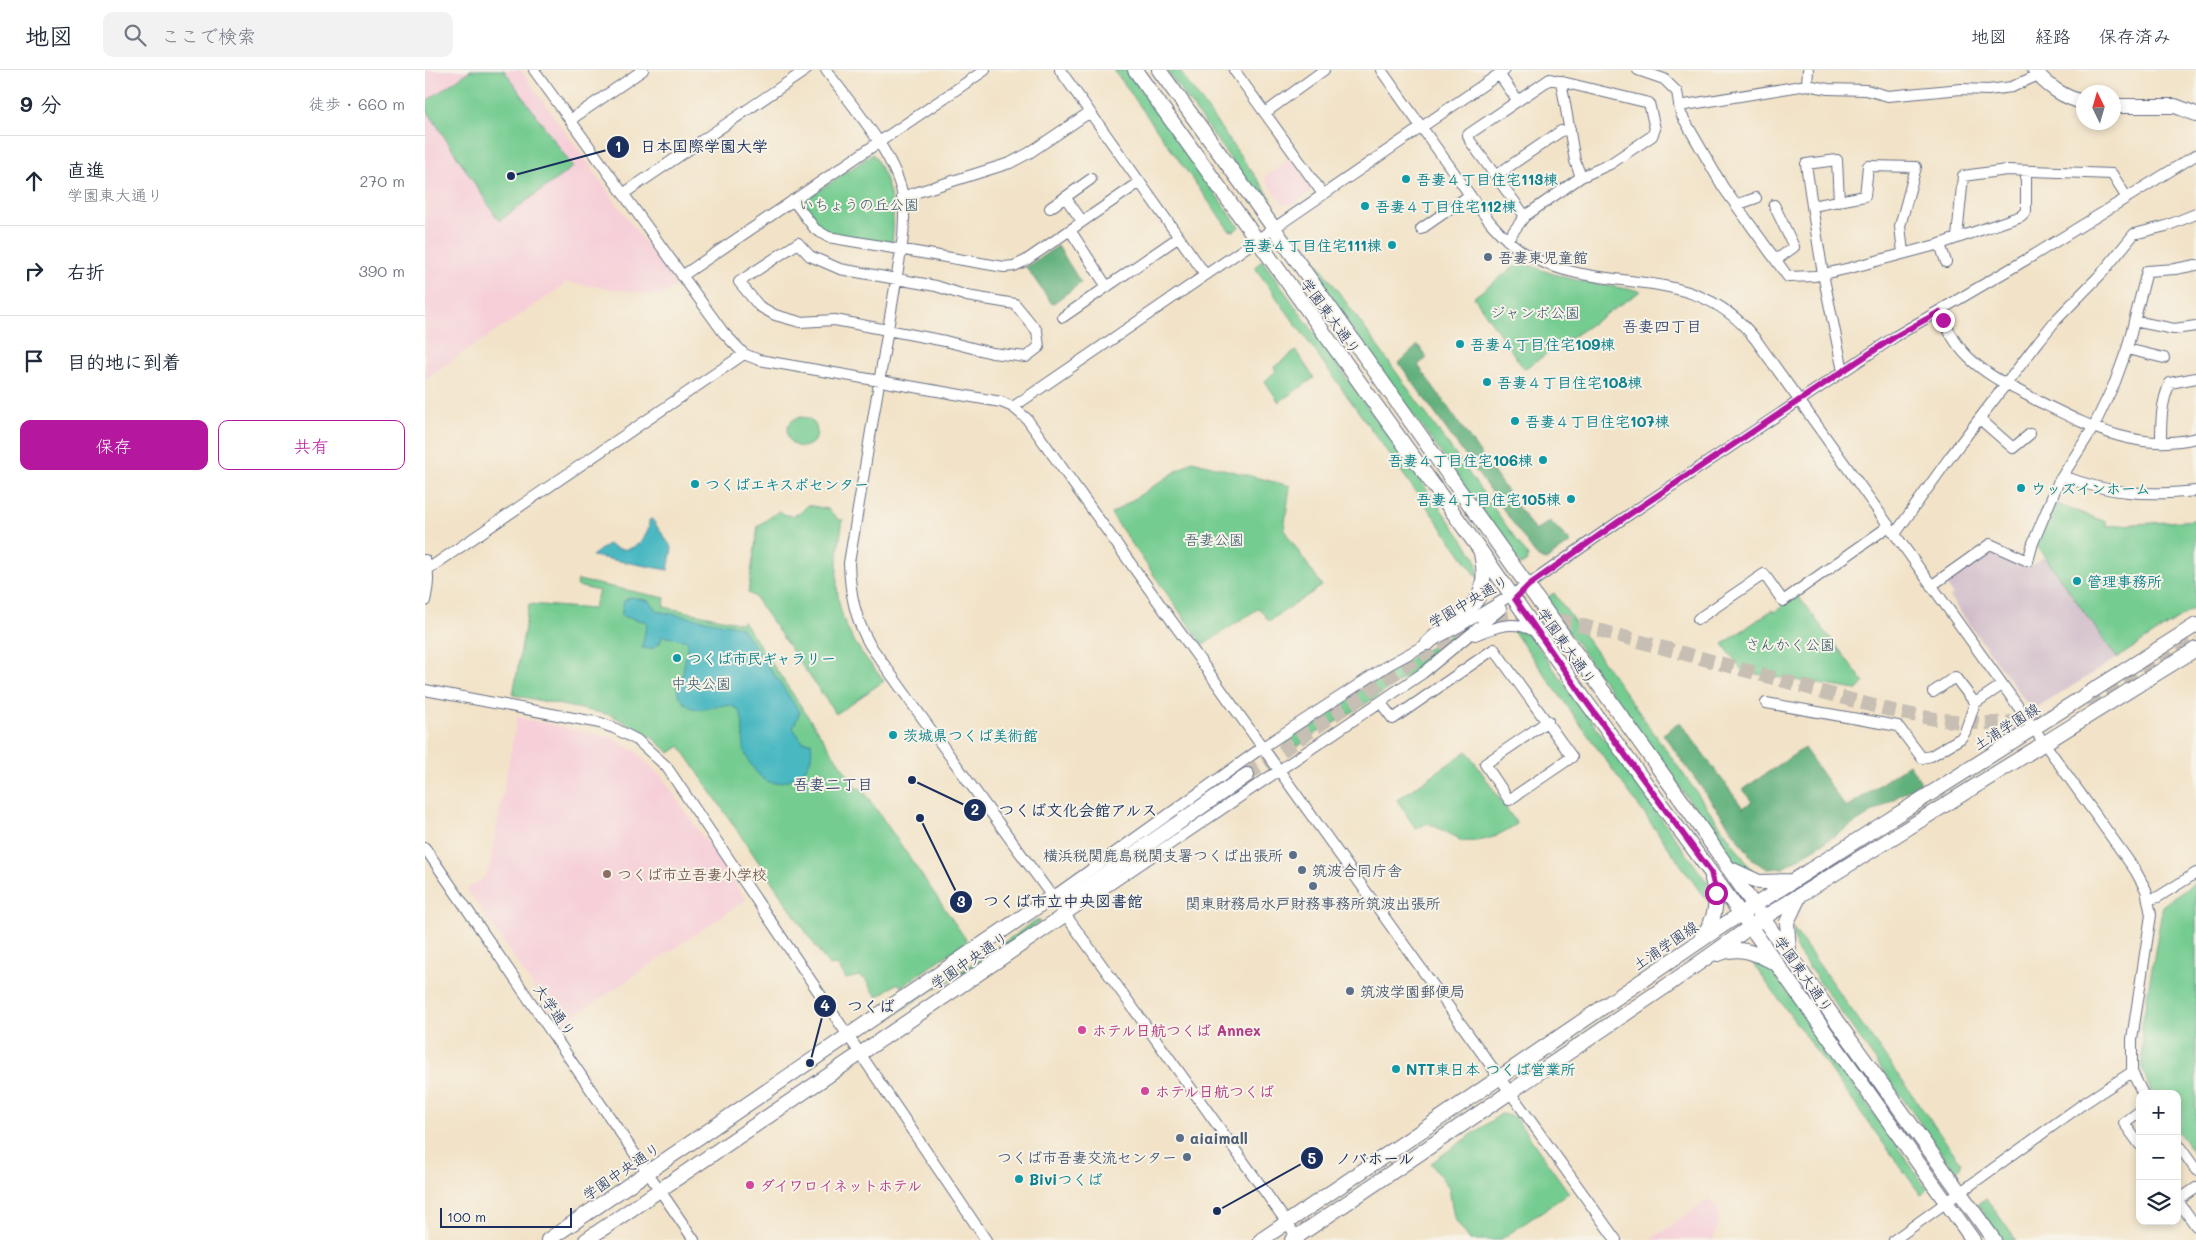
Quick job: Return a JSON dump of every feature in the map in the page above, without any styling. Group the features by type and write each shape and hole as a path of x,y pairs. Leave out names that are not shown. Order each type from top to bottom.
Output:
{"main road":[{"name":"学園東大通り","path":"1135,70 1750,926 1973,1240"},
{"name":"学園東大通り","path":"1159,70 1273,227 1456,486 1529,585 1754,906 1994,1240"},
{"path":"2037,72 2061,93 2076,99"},
{"path":"2121,106 2175,106 2183,107 2196,114"},
{"path":"1427,643 1444,627 1476,603 1483,588 1483,564 1480,550"},
{"name":"土浦学園線","path":"1261,1240 1741,914 2196,624"},
{"path":"1296,1239 1750,926 2196,649"},
{"path":"1067,914 1078,893 1247,775"},
{"path":"1728,868 1759,882 1793,881"},
{"path":"1697,943 1711,925 1716,908 1716,893 1711,872"},
{"path":"1053,896 1078,893"},
{"path":"1789,955 1787,922 1801,893"},
{"name":"学園中央通り","path":"548,1240 1053,896"},
{"name":"学園中央通り","path":"586,1240 1067,914"},
{"path":"1703,960 1726,950 1735,949 1753,952 1776,963"}],"street":[{"path":"534,70 723,332 744,354 759,360 984,398 1013,407 1032,425 1616,1240"},
{"path":"570,120 643,70"},
{"path":"623,194 806,70"},
{"path":"826,70 879,142 892,166 903,197 904,224 901,251 849,563 849,580 855,611 870,645 997,824 1067,914 1288,1222 1296,1239"},
{"path":"682,276 985,70"},
{"path":"1060,70 1205,274"},
{"path":"1234,70 1323,194"},
{"path":"1265,113 1324,70"},
{"path":"1381,70 1470,195 1507,240 1527,254 1555,266 1577,272 1683,290 1716,304 1735,316 1746,328 2135,870 2149,899 2151,915 2132,1039 2131,1072 2141,1090"},
{"path":"1638,70 1669,82 1677,92 1682,117 1736,204 1788,277 1823,274 1940,244 2024,214 2026,170"},
{"path":"1807,85 1808,70"},
{"path":"1013,407 1273,227 1502,72 1518,101"},
{"path":"1679,106 1807,85 1828,89 1866,90 1888,96 1961,89 1988,90 2012,86 2037,72"},
{"path":"1507,240 1525,216 1581,177 1610,164 1652,136 1655,130 1647,102 1550,79 1468,135 1495,176 1525,216"},
{"path":"1561,81 1575,161 1581,177"},
{"path":"903,197 1010,163 1029,153 1090,112"},
{"path":"1495,176 1561,131 1570,129"},
{"name":"学園中央通り","path":"1067,914 1423,674 1529,585 1799,400 1896,336 2127,198 2196,154"},
{"path":"1839,202 1837,160 1806,164 1823,274 1843,371"},
{"path":"1813,206 1865,196 1868,166 1916,167 1900,226 1903,253"},
{"path":"1957,237 1963,176 2007,170 2112,174 2127,198"},
{"path":"1050,208 1091,179"},
{"path":"793,200 815,229 822,235 835,240 1009,267 1025,261 1140,182"},
{"path":"1421,229 1470,195"},
{"path":"1065,197 1082,221"},
{"path":"1736,204 1756,198"},
{"path":"1774,206 1795,247 1776,260"},
{"path":"1698,619 1764,574 1783,601 1892,530 2056,320 2102,273 2134,234 2166,226 2196,214"},
{"path":"1070,230 1107,286"},
{"path":"1063,317 1179,237"},
{"path":"798,243 810,256 840,269 897,278 936,286 967,296 1015,304 1037,331 1039,347 1026,357 992,353 945,341 887,331 835,320 800,322 775,315 759,306 739,282 798,243"},
{"path":"1940,244 1946,262"},
{"path":"1931,586 1990,544 2028,561 2033,543 2058,483 2093,428 2115,382 2127,349 2147,271 2196,265"},
{"path":"1939,312 1957,344 1978,366 2007,385 2093,428 2127,439 2161,442 2196,438"},
{"path":"2134,321 2174,329 2196,326"},
{"path":"2127,349 2164,358"},
{"path":"425,601 428,584 426,565 744,354"},
{"path":"2161,442 2160,416 2164,396 2170,383 2196,378"},
{"path":"1980,419 2013,448 2030,434"},
{"path":"2063,476 2092,487 2122,493 2144,494 2196,491"},
{"name":"学園中央通り","path":"1053,896 1263,747 1390,664 1513,597"},
{"path":"1468,638 1496,626 1511,624 1530,628 1539,634"},
{"path":"1380,702 1393,718 1494,649 1547,721 1572,757 1509,800 1485,764 1547,721"},
{"path":"1933,692 1955,677 1975,703"},
{"path":"1766,703 1899,726 1922,758 1931,756 1961,738 1975,703 2002,685"},
{"path":"425,690 600,723 627,734 649,749 666,766 758,900 859,1054 986,1240"},
{"name":"大学通り","path":"425,848 694,1240"},
{"path":"2149,899 2158,897 2196,873"},
{"path":"1894,1240 2083,1104 2131,1072"},
{"path":"2136,1114 2124,1123 2136,1140"},
{"path":"2181,1149 2196,1170"},
{"path":"2181,1199 2196,1188"},
{"path":"2181,1205 2196,1226"}],"shaded area":[{"path":"425,70 521,70 676,286 660,296 564,282 563,286 425,379"},
{"path":"1291,158 1311,187 1311,192 1292,205 1283,204 1264,177"},
{"path":"1992,549 2032,566 2045,556 2117,658 2039,707 2027,704 1950,598 1953,595 1945,583"},
{"name":"つくば市立吾妻小学校","path":"517,717 610,737 635,751 662,777 746,900 560,1026 467,889 482,880 489,869"},
{"path":"1710,1199 1720,1212 1714,1240 1650,1240"}],"green space":[{"path":"471,70 504,70 573,167 499,221 425,107 425,102"},
{"path":"1114,70 1127,70 1239,227 1234,231 1229,230"},
{"path":"1166,70 1179,70 1271,198 1271,204 1266,208"},
{"name":"いちょうの丘公園","path":"873,154 884,176 891,198 893,220 892,244 833,235 815,224 803,206 808,198"},
{"path":"1295,237 1300,238 1528,556 1527,561 1521,565 1289,241"},
{"path":"1058,246 1081,283 1052,304 1026,267"},
{"path":"1262,260 1475,557 1480,581 1256,269"},
{"name":"ジャンボ公園","path":"1522,261 1566,277 1595,284 1641,291 1524,369 1474,297"},
{"path":"1418,345 1427,358 1418,365 1535,531 1550,521 1571,542 1546,560 1538,558 1399,363"},
{"path":"1296,351 1314,378 1279,402 1265,381 1276,371 1274,367"},
{"path":"802,417 813,421 817,432 813,443 802,447 791,443 787,432 791,421"},
{"name":"吾妻公園","path":"1192,461 1290,486 1284,530 1322,586 1269,621 1259,608 1203,645 1111,514"},
{"path":"2054,503 2106,522 2107,526 2196,520 2196,607 2117,658 2035,543"},
{"path":"807,505 828,509 839,520 843,520 837,572 838,598 841,611 845,623 862,653 884,681 836,714 754,596 748,593 758,526 779,511 791,516 802,512"},
{"name":"中央公園","path":"578,580 665,598 664,607 741,623 743,621 856,787 863,790 967,941 901,987 898,983 877,997 865,979 859,976 846,979 837,965 829,966 680,746 670,753 649,735 611,715 513,695 529,604 593,609 599,591 577,586"},
{"path":"1554,593 1756,877 1745,872 1731,859 1545,599"},
{"name":"さんかく公園","path":"1798,596 1864,682 1857,690 1743,672 1723,644 1772,610 1774,612"},
{"path":"1475,622 1475,624 1439,652 1364,705 1294,748 1289,750 1285,744 1289,739 1397,666"},
{"path":"1512,629 1530,635 1709,885 1713,906 1701,893"},
{"path":"1680,722 1743,808 1752,802 1743,789 1804,748 1846,808 1909,764 1921,782 1783,868 1768,869 1754,861 1663,734"},
{"path":"1467,751 1517,824 1496,836 1476,841 1459,841 1458,838 1428,823 1416,829 1397,800"},
{"path":"2196,882 2196,1149 2193,1152 2181,1136 2181,1090 2150,1090 2142,1068 2142,1026 2163,905"},
{"path":"1038,919 1040,922 970,970 933,989 879,1025 932,987 968,967"},
{"path":"1793,928 1961,1163 1960,1168 1955,1172 1796,949"},
{"path":"1748,957 1762,962 1775,975 1928,1190 1921,1195"},
{"path":"1501,1114 1515,1117 1569,1193 1500,1240 1470,1240 1454,1218 1449,1188 1431,1163"},
{"path":"1986,1198 2016,1240 2002,1240 1978,1205"}],"water":[{"path":"652,519 672,548 668,570 592,556 608,544 615,548 623,549 636,546 646,535 649,520"},
{"path":"631,597 649,601 657,611 741,627 800,712 793,728 803,742 811,742 811,756 807,767 798,775 783,782 774,783 763,779 746,755 741,716 736,708 723,705 697,709 685,703 679,695 677,679 682,679 688,641 662,636 660,643 651,649 642,648 647,622 621,616 624,601"}],"tunnel":[{"path":"1247,775 1415,659 1466,630 1493,620 1508,617 1538,617 1584,626 1916,716 1950,721 1985,723 2019,721 2053,715"},
{"path":"2086,700 2196,637"}],"place":[{"name":"日本国際学園大学","path":"511,176"},
{"name":"吾妻４丁目住宅113棟","path":"1406,179"},
{"name":"吾妻４丁目住宅112棟","path":"1365,206"},
{"name":"吾妻４丁目住宅111棟","path":"1392,245"},
{"name":"吾妻東児童館","path":"1488,257"},
{"name":"吾妻４丁目住宅109棟","path":"1460,344"},
{"name":"吾妻４丁目住宅108棟","path":"1487,382"},
{"name":"吾妻４丁目住宅107棟","path":"1515,421"},
{"name":"吾妻４丁目住宅106棟","path":"1543,460"},
{"name":"つくばエキスポセンター","path":"695,484"},
{"name":"ウッズインホーム","path":"2021,488"},
{"name":"吾妻４丁目住宅105棟","path":"1571,499"},
{"name":"管理事務所","path":"2077,581"},
{"name":"つくば市民ギャラリー","path":"677,658"},
{"name":"茨城県つくば美術館","path":"893,735"},
{"name":"つくば文化会館アルス","path":"912,780"},
{"name":"つくば市立中央図書館","path":"920,818"},
{"name":"横浜税関鹿島税関支署つくば出張所","path":"1293,855"},
{"name":"筑波合同庁舎","path":"1302,870"},
{"name":"つくば市立吾妻小学校","path":"607,874"},
{"name":"関東財務局水戸財務事務所筑波出張所","path":"1313,886"},
{"name":"筑波学園郵便局","path":"1350,991"},
{"name":"ホテル日航つくば Annex","path":"1082,1030"},
{"name":"つくば","path":"810,1063"},
{"name":"NTT東日本 つくば営業所","path":"1396,1069"},
{"name":"ホテル日航つくば","path":"1145,1091"},
{"name":"aiaimall","path":"1180,1138"},
{"name":"つくば市吾妻交流センター","path":"1187,1157"},
{"name":"Biviつくば","path":"1019,1179"},
{"name":"ダイワロイネットホテル","path":"750,1185"},
{"name":"ノバホール","path":"1217,1211"}],"district":[{"name":"吾妻四丁目","path":"1662,325"},
{"name":"吾妻二丁目","path":"833,783"}],"route":[{"path":"1716,893 1711,872 1585,700 1515,599 1529,585 1581,548 1896,336 1939,312 1943,320"}]}
